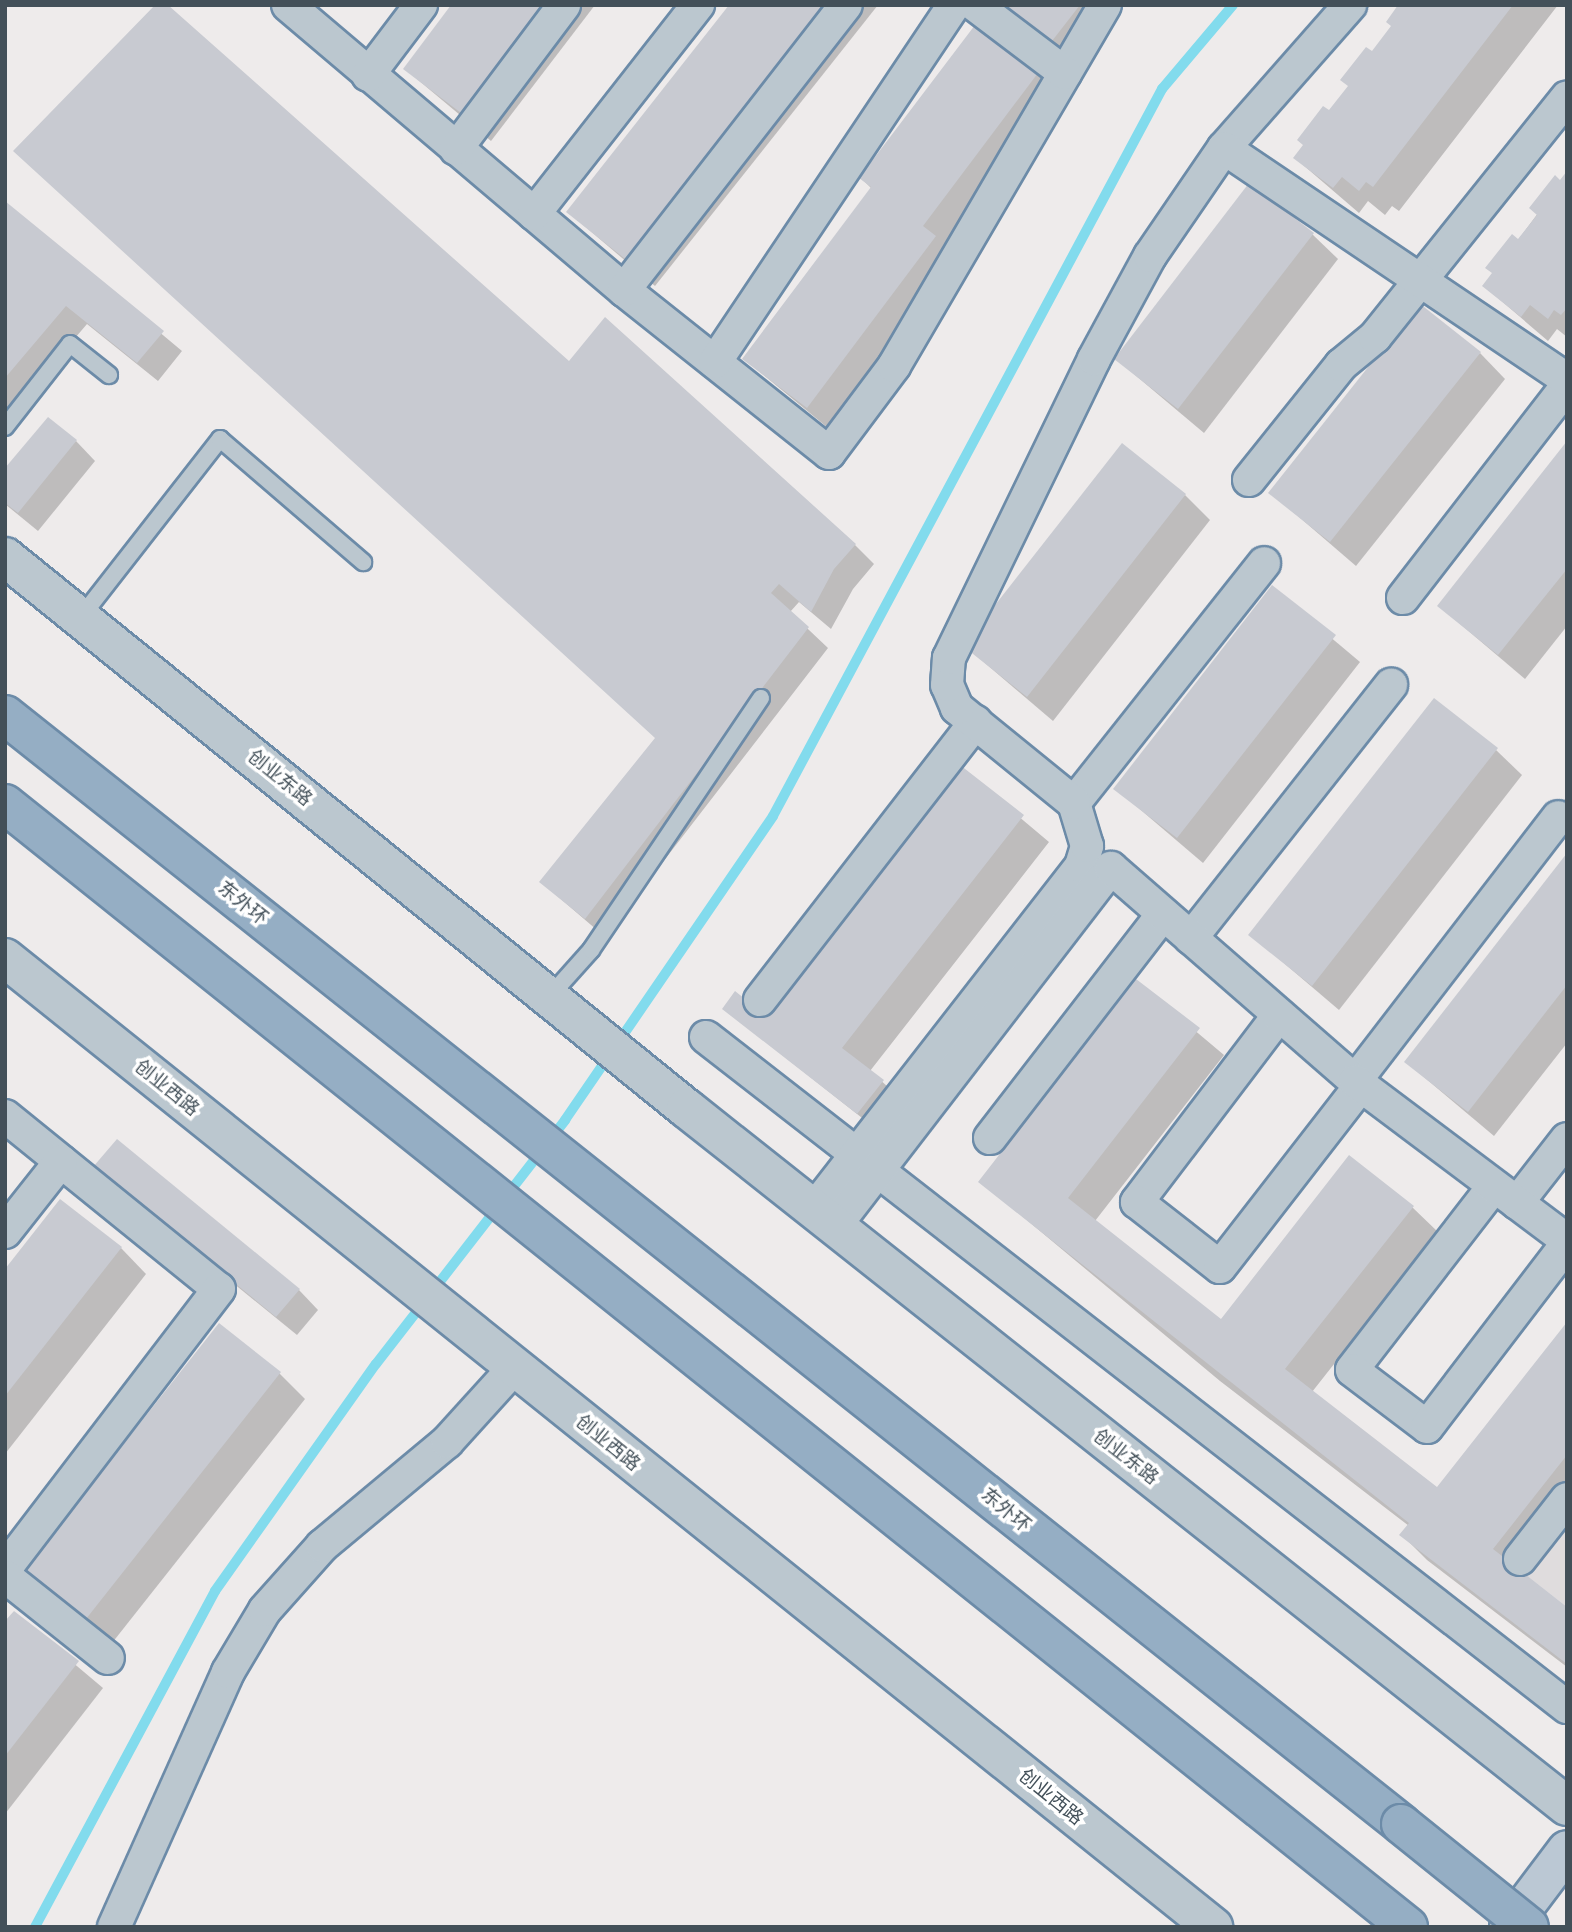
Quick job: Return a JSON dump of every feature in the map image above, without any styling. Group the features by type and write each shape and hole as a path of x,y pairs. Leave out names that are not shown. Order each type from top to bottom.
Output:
{"highway":[{"name":"东外环","path":"5,715 612,1195 1529,1927"},
{"path":"5,804 1408,1927"}],"main road":[{"path":"1509,1927 1567,1850"}],"street":[{"path":"288,5 624,290 829,453 894,366 1105,5"},
{"path":"368,75 421,5"},
{"path":"456,149 564,5"},
{"path":"534,215 698,5"},
{"path":"624,290 846,5"},
{"path":"715,362 954,5"},
{"path":"975,5 1065,73"},
{"path":"1350,5 1224,148 1150,256 1107,336 949,658 947,685 957,708 1074,803 1087,846 1111,868 1358,1083 1505,1195 1567,1242 1427,1427 1352,1370 1505,1195 1567,1139"},
{"path":"1249,480 1341,365 1375,337 1567,97"},
{"path":"1224,148 1567,379"},
{"path":"1403,598 1567,386"},
{"name":"创业东路","path":"5,558 685,1108 1567,1805"},
{"path":"1074,803 1264,563"},
{"path":"1191,938 1391,685"},
{"path":"760,1000 976,722"},
{"path":"1279,1015 1137,1202 1220,1267 1558,817"},
{"path":"825,1218 1082,866 1087,846"},
{"path":"867,1163 1111,868"},
{"path":"990,1138 1163,914"},
{"name":"创业西路","path":"5,958 1213,1927"},
{"path":"706,1037 1567,1707"},
{"path":"5,1116 219,1289 6,1571 108,1658"},
{"path":"5,1232 61,1161"},
{"path":"114,1927 228,1672 265,1610 322,1546 447,1442 513,1368"},
{"path":"1520,1559 1567,1499"}],"lane":[{"path":"5,427 71,344 109,376"},
{"path":"81,617 220,439 363,562"},
{"path":"552,999 591,950 761,698"}],"shaded area":[{"path":"1567,1514 1567,1607 1522,1572"}],"building":[{"path":"155,5 168,5 569,361 605,317 856,544 834,569 811,612 779,584 771,593 809,627 585,919 539,882 655,738 13,151"},
{"path":"451,5 550,5 465,116 403,69"},
{"path":"729,5 833,5 629,262 566,212"},
{"path":"1004,5 1080,5 1052,41"},
{"path":"1398,5 1513,5 1373,187 1366,182 1359,191 1342,177 1333,188 1293,158 1303,145 1297,140 1323,106 1329,110 1348,86 1340,80 1366,47 1372,51 1391,26 1386,22"},
{"path":"975,25 1038,73 923,226 936,236 807,408 742,359 871,187 859,178"},
{"path":"1567,171 1567,308 1561,315 1554,310 1548,319 1530,305 1521,317 1482,286 1492,273 1485,268 1512,234 1518,239 1537,215 1529,208 1555,175 1560,180"},
{"path":"1249,183 1314,233 1178,409 1114,359"},
{"path":"5,201 164,331 137,363 66,306 5,378"},
{"path":"1419,303 1481,352 1330,542 1268,493"},
{"path":"48,417 77,440 18,513 5,503 5,468"},
{"path":"1567,441 1567,569 1498,655 1437,606"},
{"path":"1122,443 1186,494 1027,697 963,646"},
{"path":"1272,585 1336,635 1177,838 1113,789"},
{"path":"1434,698 1498,748 1312,986 1248,935"},
{"path":"960,765 1024,815 842,1048 884,1080 857,1114 722,1009 735,991 765,1015"},
{"path":"1567,853 1567,985 1468,1112 1404,1062"},
{"path":"1136,979 1200,1028 1068,1198 1221,1319 1349,1155 1414,1206 1285,1369 1437,1487 1567,1322 1567,1455 1493,1549 1567,1607 1567,1664 1399,1535 1409,1523 978,1182"},
{"path":"117,1139 300,1289 276,1317 93,1167"},
{"path":"60,1199 122,1247 5,1396 5,1269"},
{"path":"219,1323 281,1372 86,1619 24,1570"},
{"path":"14,1611 79,1661 5,1756 5,1621"}],"waterway":[{"path":"35,1927 215,1591 376,1364 565,1120 773,816 1162,89 1233,5"}]}
